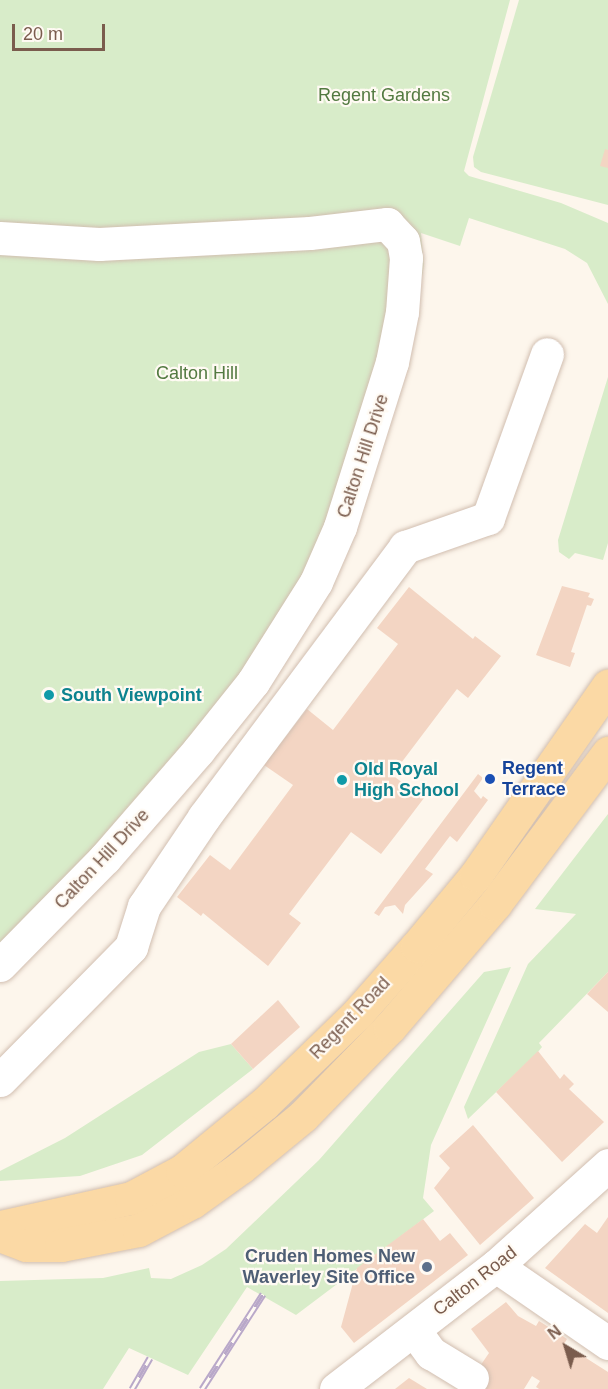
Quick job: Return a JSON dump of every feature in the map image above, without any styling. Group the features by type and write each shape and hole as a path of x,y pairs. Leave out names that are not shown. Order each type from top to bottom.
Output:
{"main road":[{"name":"Regent Road","path":"0,1227 131,1198 182,1171 264,1104 357,1014 476,875 608,686"},
{"name":"Regent Road","path":"0,1235 26,1245 61,1245 139,1230 183,1208 241,1167 303,1116 390,1027 495,904 608,753"}],"street":[{"name":"Calton Hill Drive","path":"0,238 99,244 310,233 387,224 403,241 406,267 392,362 340,527 316,582 253,682 198,751 105,858 0,965"},
{"path":"0,1080 131,947 144,906 204,817 405,547 488,518 547,354"},
{"name":"Calton Road","path":"344,1387 496,1266 608,1165"},
{"path":"496,1266 608,1343"},
{"path":"414,1330 431,1353 472,1378"}],"green space":[{"name":"Calton Hill","path":"0,0 510,0 464,171 469,176 561,203 608,223 608,304 587,263 565,249 469,218 460,246 421,233 424,265 412,337 349,541 33,951 0,982"},
{"path":"519,0 608,0 608,205 481,172 474,167 473,157"},
{"path":"608,377 608,543 603,560 575,553 569,559 559,552 558,540"},
{"path":"608,814 608,972 539,1043 542,1047 537,1053 468,1119 464,1107 528,964 576,914 535,909"},
{"path":"511,967 431,1145 423,1198 434,1211 296,1315 247,1287 188,1375 129,1348 103,1389 0,1389 0,1281 103,1278 149,1268 151,1278 171,1279 202,1265 226,1249 319,1160 484,972"},
{"path":"231,1044 253,1069 142,1155 80,1176 0,1181 0,1171 65,1138 199,1052"}],"building":[{"path":"605,149 608,150 608,168 600,166"},
{"path":"562,586 590,593 588,597 594,599 591,606 587,605 571,652 575,653 570,667 536,655"},
{"name":"Old Royal High School","path":"409,587 473,639 475,636 501,656 468,698 457,689 392,775 424,798 381,854 351,832 289,914 301,923 268,966 203,913 201,916 177,897 210,855 230,870 293,785 264,765 307,709 333,730 398,644 377,628"},
{"path":"478,774 483,778 474,791 481,799 483,796 488,800 457,842 450,836 425,869 433,874 405,905 403,914 395,905 385,907 379,916 374,913"},
{"path":"608,972 608,1012 587,994"},
{"path":"278,1000 300,1027 253,1069 231,1044"},
{"path":"538,1051 560,1079 564,1074 574,1084 569,1089 604,1122 562,1162 496,1092"},
{"path":"473,1125 534,1198 480,1245 434,1188 450,1168 439,1156"},
{"path":"608,1217 608,1313 545,1268 585,1224 597,1233"},
{"path":"423,1219 440,1241 450,1233 468,1255 354,1343 341,1327 357,1268"},
{"path":"506,1302 518,1316 536,1326 539,1321 567,1339 564,1344 608,1372 608,1389 539,1389 536,1387 540,1381 532,1376 524,1389 458,1389 461,1385 465,1388 489,1353 471,1329"},
{"path":"409,1378 427,1389 395,1389"}],"railway":[{"path":"202,1389 263,1294"},
{"path":"132,1389 150,1358"}],"place":[{"name":"South Viewpoint","path":"49,695"},
{"name":"Regent Terrace","path":"490,779"},
{"name":"Old Royal High School","path":"342,780"},
{"name":"Cruden Homes New Waverley Site Office","path":"427,1267"}],"park label":[{"name":"Regent Gardens","path":"384,95"}]}
